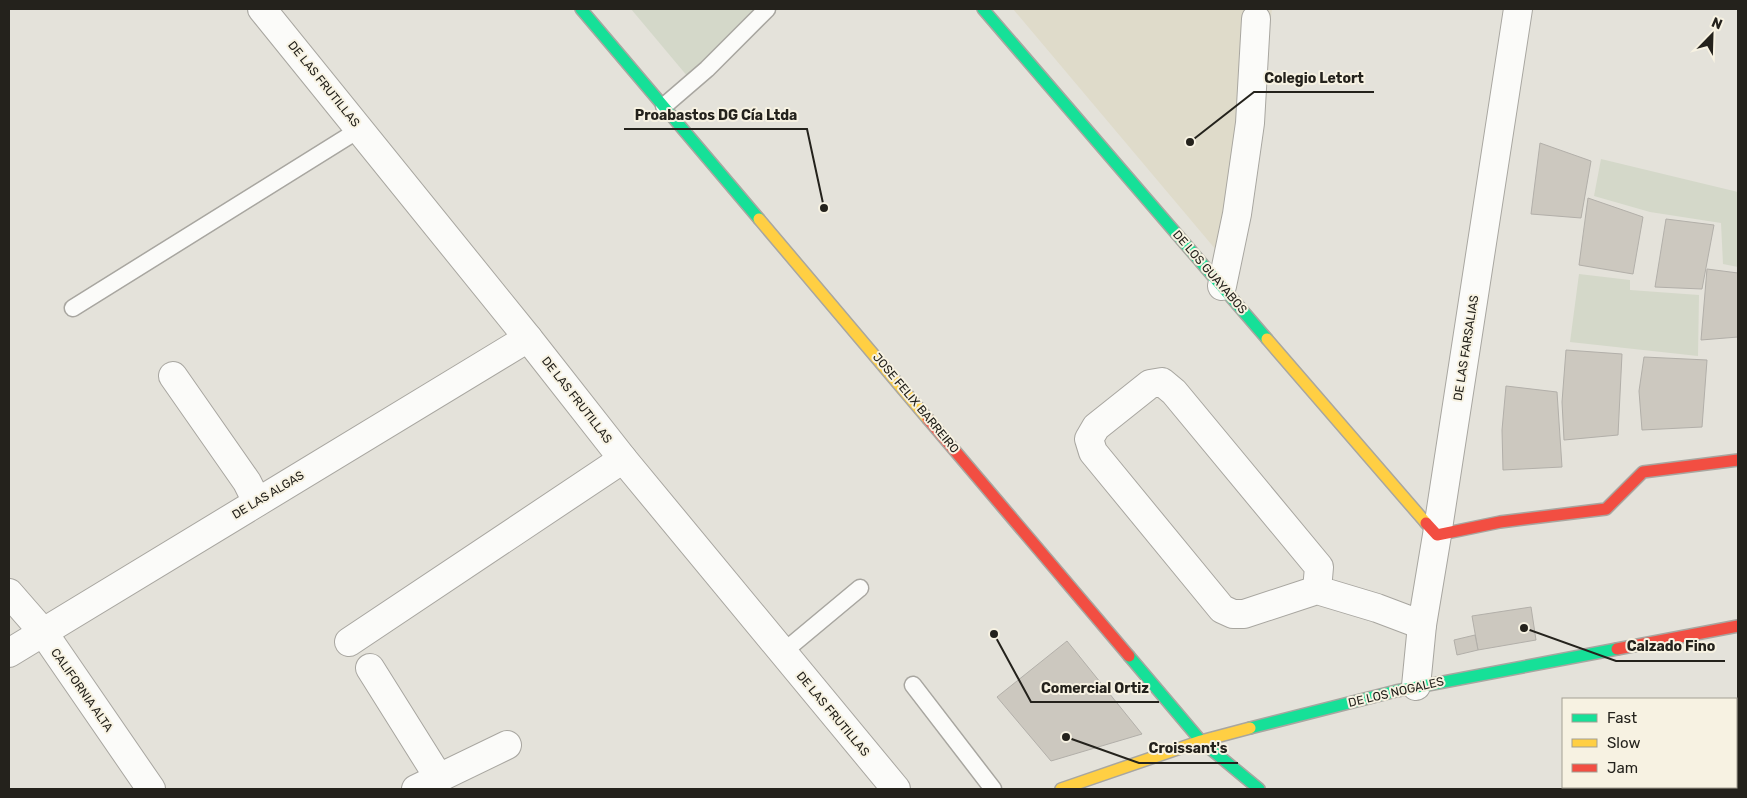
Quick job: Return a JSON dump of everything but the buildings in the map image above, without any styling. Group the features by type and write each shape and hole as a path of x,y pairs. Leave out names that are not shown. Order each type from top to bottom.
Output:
{"street":[{"name":"DE LAS FRUTILLAS","path":"262,9 528,338 622,459 896,789"},
{"name":"JOSE FELIX BARREIRO","path":"581,9 1201,740 1259,789"},
{"name":"DE LOS GUAYABOS","path":"983,9 1438,535"},
{"name":"DE LAS FARSALIAS","path":"1416,686 1422,625 1438,535 1518,9"},
{"path":"1222,286 1237,214 1250,123 1256,19"},
{"name":"DE LAS ALGAS","path":"9,653 528,338"},
{"path":"173,376 247,482 257,502"},
{"path":"1317,590 1319,566 1174,392 1162,382 1150,384 1096,427 1089,440 1093,452 1222,609 1233,614 1244,614 1317,590 1377,608 1422,625"},
{"path":"349,642 622,459"},
{"path":"1438,535 1500,522 1606,509 1643,472 1738,460"},
{"name":"CALIFORNIA ALTA","path":"9,593 42,632 150,789"},
{"name":"DE LOS NOGALES","path":"1061,789 1201,740 1416,686 1738,626"},
{"path":"370,668 428,784 507,745"}],"lane":[{"path":"664,106 707,69 767,9"},
{"path":"73,308 360,129"},
{"path":"782,653 860,588"},
{"path":"913,685 993,789"}],"shaded area":[{"path":"1013,9 1272,9 1238,276"}],"green space":[{"path":"631,9 775,9 688,77"},
{"path":"1601,159 1738,192 1738,267 1723,264 1721,223 1650,212 1594,196"},
{"path":"1579,274 1630,280 1630,290 1699,295 1698,356 1570,342"}],"traffic: fast":[{"path":"581,9 759,219"},
{"path":"983,9 1267,339"},
{"path":"1250,728 1396,691 1617,649"},
{"path":"1129,656 1201,741 1259,789"}],"traffic: slow":[{"path":"759,219 928,419"},
{"path":"1267,339 1426,523"},
{"path":"1061,789 1201,741 1250,728"}],"traffic: jam":[{"path":"928,419 1129,656"},
{"path":"1426,523 1437,535 1500,522 1606,509 1643,472 1738,460"},
{"path":"1617,649 1738,626"}],"place":[{"name":"Colegio Letort","path":"1190,142"},
{"name":"Proabastos DG Cía Ltda","path":"824,208"},
{"name":"Calzado Fino","path":"1524,628"},
{"name":"Comercial Ortiz","path":"994,634"},
{"name":"Croissant's","path":"1066,737"}]}
